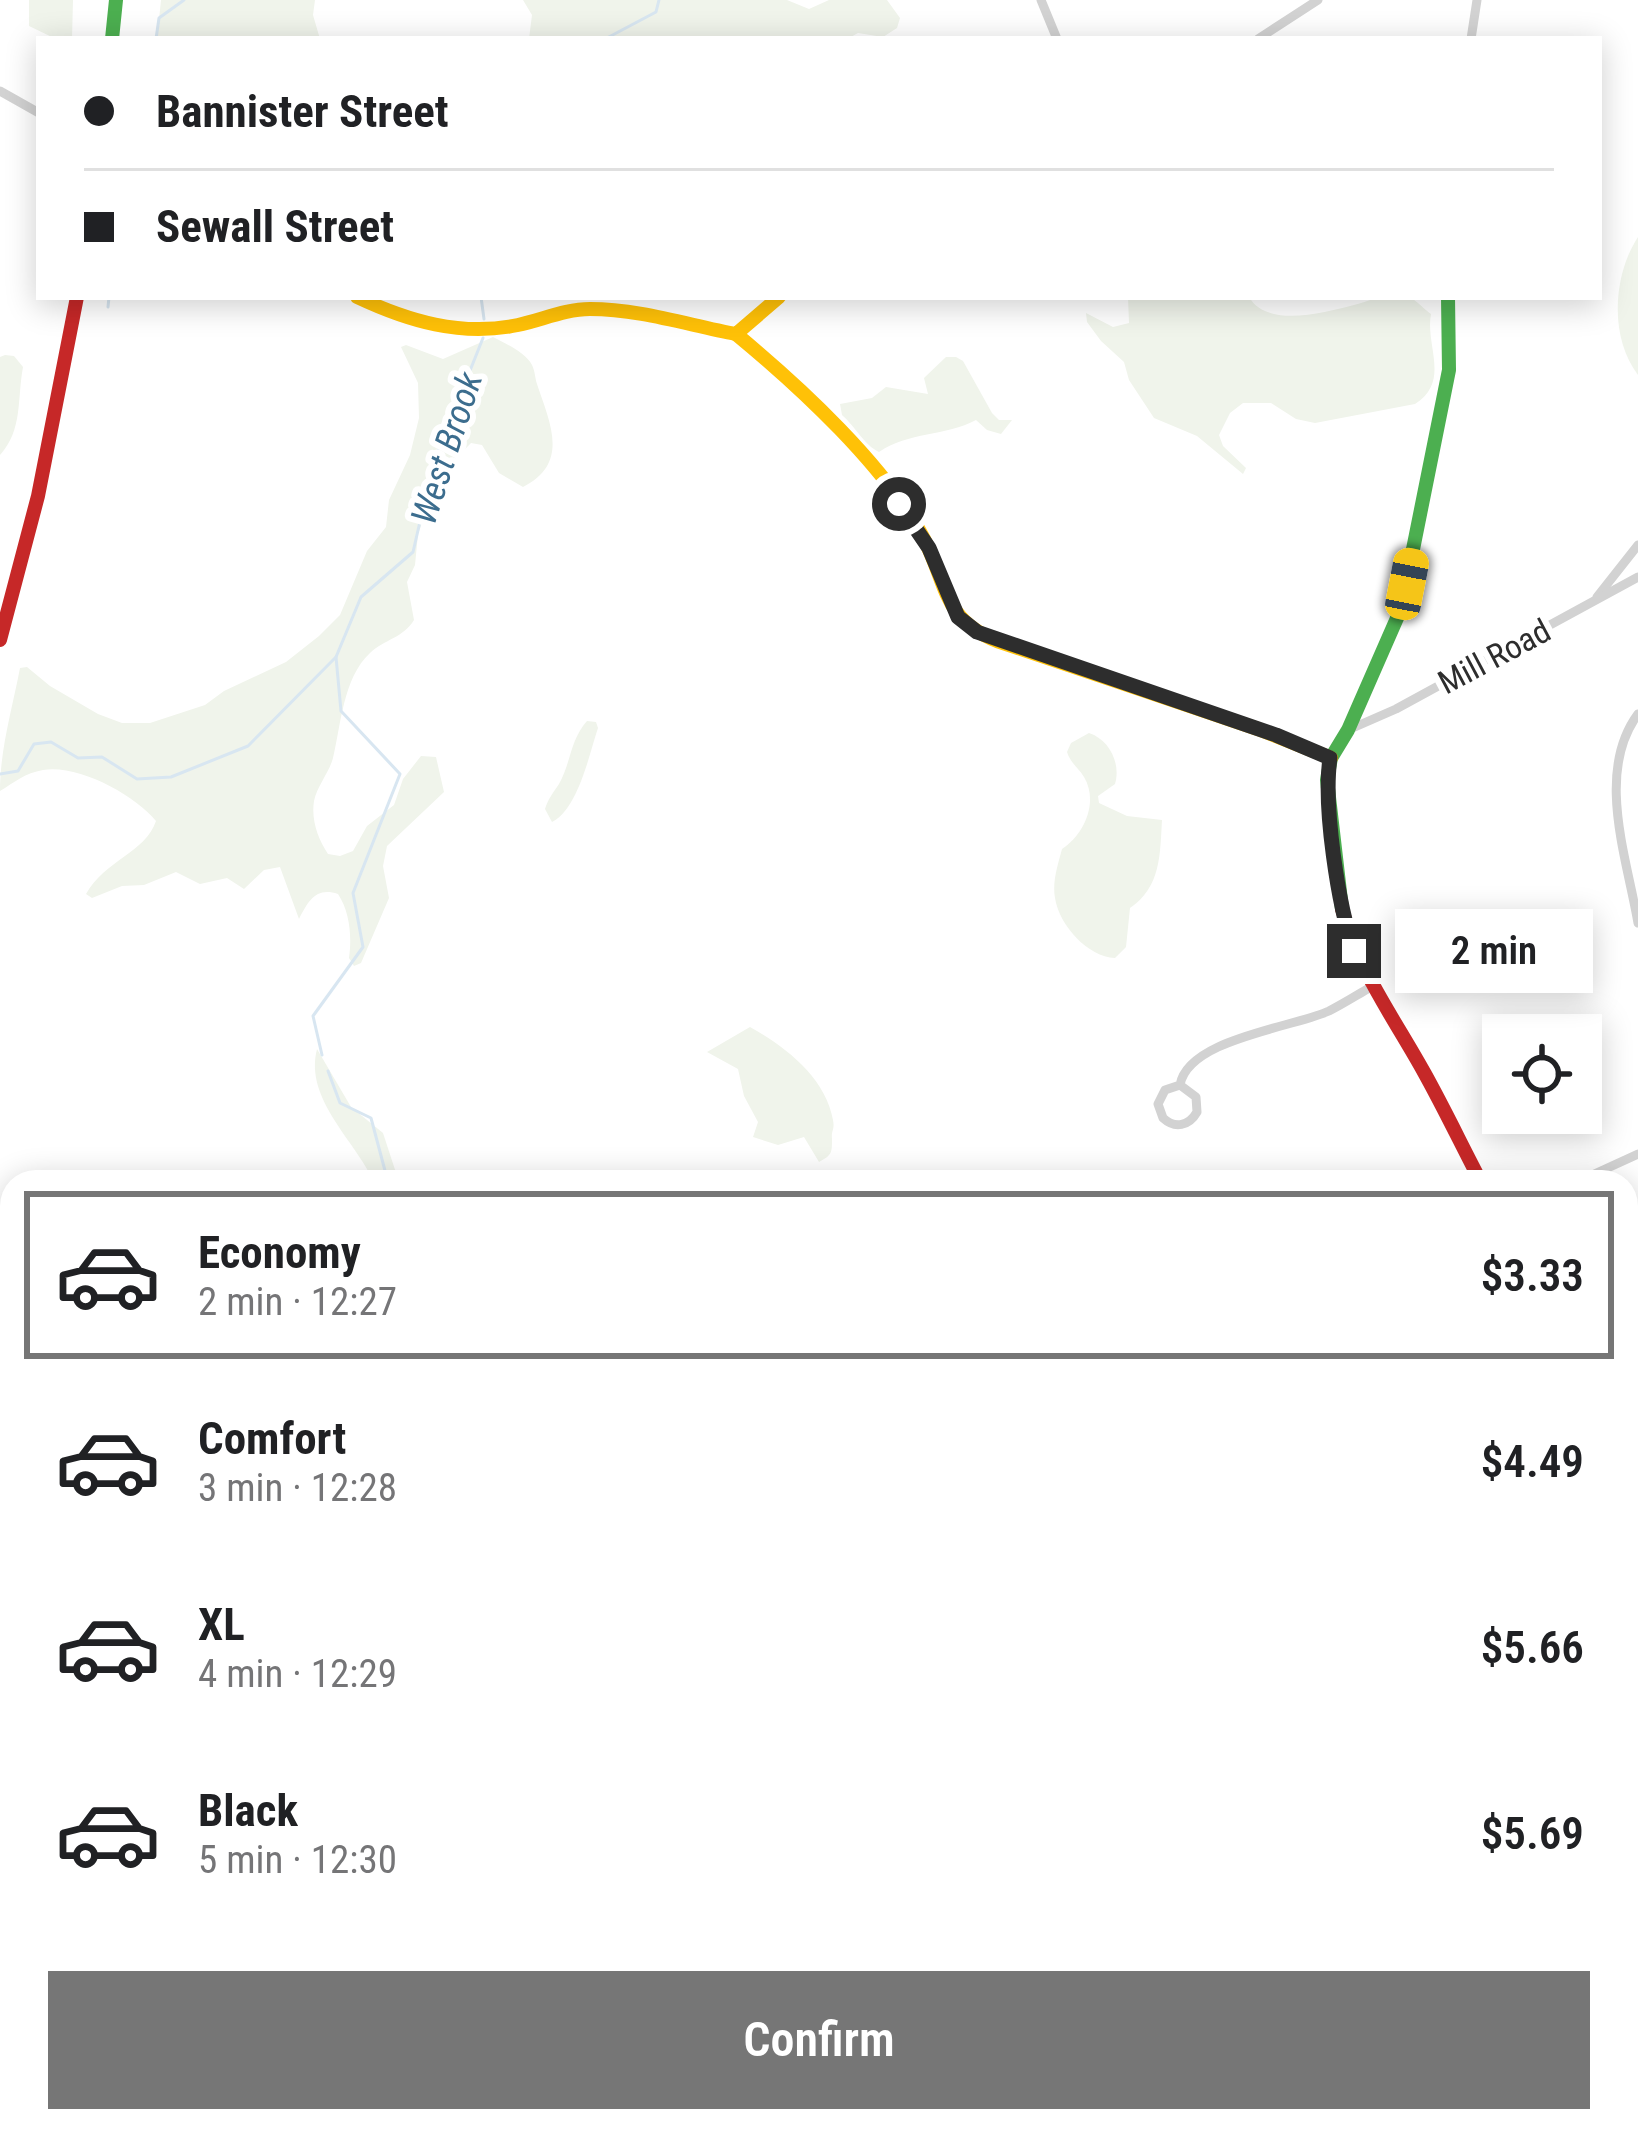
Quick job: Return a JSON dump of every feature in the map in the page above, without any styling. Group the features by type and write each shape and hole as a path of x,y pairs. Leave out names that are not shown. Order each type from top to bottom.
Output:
{"main road":[{"path":"112,36 116,0"},
{"path":"0,640 38,496 76,300"},
{"path":"364,300 425,326 495,329 563,311 593,309 632,312 736,334 870,467 925,539 958,617 977,632 1330,758"},
{"path":"736,334 776,300"},
{"path":"1448,300 1450,347 1401,609 1348,730 1330,758 1328,780 1340,902 1354,951 1474,1170"}],"street":[{"path":"1041,0 1056,36"},
{"path":"1263,36 1318,0"},
{"path":"1472,36 1478,0"},
{"path":"0,91 36,111"},
{"path":"1594,601 1638,544"},
{"name":"Mill Road","path":"1348,730 1396,710 1638,577"},
{"path":"1638,714 1622,741 1616,789 1638,923"},
{"path":"1180,1085 1193,1092 1198,1107 1191,1120 1176,1125 1163,1118 1158,1104 1165,1090 1180,1085 1190,1066 1212,1049 1328,1011 1371,987"},
{"path":"1603,1170 1638,1154"}],"shaded area":[{"path":"29,0 73,0 72,36 50,36 29,26"},
{"path":"161,0 315,0 313,15 319,36 157,36"},
{"path":"523,0 787,0 809,9 829,0 887,0 900,18 897,28 885,36 529,36 532,15"},
{"path":"1638,237 1638,375 1622,343 1618,306 1623,269"},
{"path":"1128,300 1251,300 1269,312 1297,316 1368,300 1413,300 1431,314 1432,385 1415,404 1315,423 1296,419 1271,403 1243,403 1230,413 1219,435 1223,446 1246,468 1243,474 1197,436 1154,418 1129,380 1124,362 1101,341 1086,313 1113,327 1129,323"},
{"path":"493,337 532,365 550,427 552,454 538,477 523,487 499,473 482,445 471,443 439,476 407,582 414,620 370,653 354,675 333,758 314,801 316,829 328,854 353,851 367,826 394,805 403,779 421,756 436,757 444,792 387,846 383,866 389,898 361,963 354,966 349,958 349,925 338,894 324,892 314,897 299,919 280,867 264,870 244,889 227,878 200,884 176,872 92,898 86,894 103,873 143,841 156,821 120,792 57,769 37,771 0,791 20,668 27,667 98,714 122,723 150,723 205,705 286,662 340,615 367,551 386,527 389,500 410,455 419,418 418,383 401,347 443,359"},
{"path":"14,356 23,367 16,425 0,455 0,357"},
{"path":"946,357 963,361 999,420 1012,420 1001,434 976,420 879,452 842,415 840,404 872,398 886,387 928,394 924,378"},
{"path":"587,721 596,722 598,728 586,766 569,806 552,822 546,805"},
{"path":"1089,733 1108,747 1116,769 1115,784 1098,796 1099,803 1127,816 1162,820 1153,880 1130,908 1126,947 1115,958 1095,952 1076,938 1062,919 1054,892 1062,849 1083,827 1090,797 1084,777 1067,752 1071,743"},
{"path":"750,1027 790,1054 822,1090 834,1126 830,1153 819,1162 804,1137 778,1145 753,1137 758,1122 744,1096 738,1069 707,1052"},
{"path":"317,1049 351,1107 383,1133 395,1170 368,1170 324,1102 315,1067"}],"waterway":[{"path":"156,36 159,18 184,0"},
{"name":"West Brook","path":"611,36 656,12 659,0"},
{"path":"108,307 109,300"},
{"name":"West Brook","path":"481,300 484,319"},
{"name":"West Brook","path":"322,1055 313,1016 363,947 353,893 400,774 341,711 336,657 361,597 413,552 434,461 483,338"},
{"path":"0,774 18,771 34,744 51,742 78,758 102,757 137,779 171,777 248,746 336,657"},
{"name":"West Brook","path":"328,1071 340,1103 371,1118 385,1170"}],"traffic: fast":[{"path":"112,36 116,0"},
{"path":"1342,909 1327,780 1331,758 1401,609 1449,370 1448,300"}],"traffic: slow":[{"path":"364,300 415,320 455,328 497,328 590,309 736,334 776,300"},
{"path":"736,334 813,403 888,484 924,539 949,599 966,623 997,641 1331,758"}],"traffic: jam":[{"path":"0,640 38,496 76,300"},
{"path":"1342,909 1368,974 1475,1170"}],"route":[{"path":"899,504 937,563 958,617 977,632 1330,758 1340,902 1354,951"}]}
